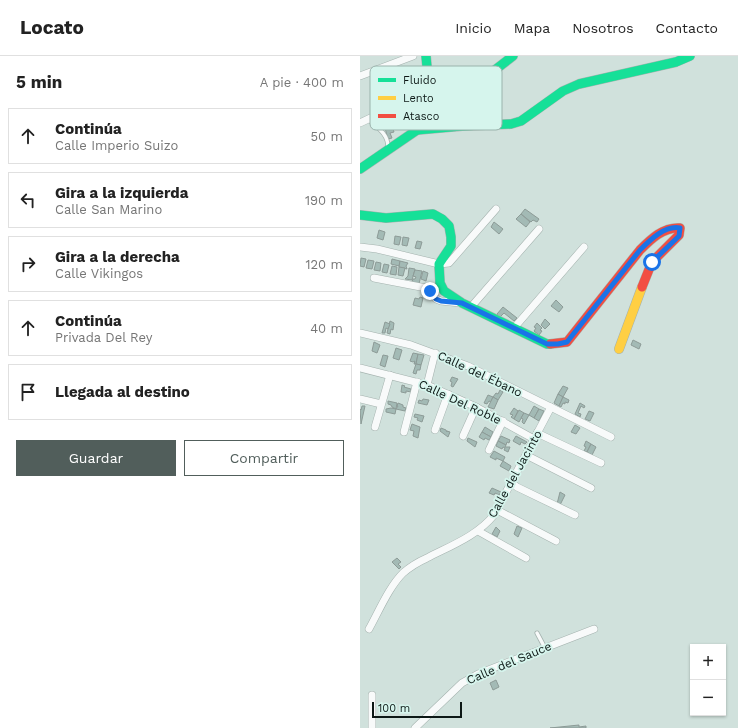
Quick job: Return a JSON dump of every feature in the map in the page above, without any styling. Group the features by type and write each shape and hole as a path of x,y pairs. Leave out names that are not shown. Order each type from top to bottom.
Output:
{"street":[{"path":"386,66 413,56"},
{"path":"426,56 427,66"},
{"path":"500,66 513,56"},
{"path":"502,124 511,124 521,121 563,91 579,84 676,62 690,56"},
{"path":"360,76 370,72"},
{"path":"360,123 369,120"},
{"path":"360,169 417,130"},
{"path":"360,247 377,249 439,264 449,262 496,209"},
{"path":"360,215 386,218 433,214 442,219 449,226 451,237 451,246 439,264 440,283 444,290 466,305 547,344 567,342 640,250 652,239 670,229 680,228 679,236 652,262 636,301 620,349"},
{"path":"466,305 539,229"},
{"path":"514,328 584,247"},
{"path":"374,278 426,288 436,299 466,305"},
{"name":"Calle del Ébano","path":"360,333 410,344 468,366 611,437"},
{"path":"427,385 435,353"},
{"name":"Calle Del Roble","path":"360,368 427,385 536,436 601,463"},
{"path":"375,427 390,375"},
{"path":"404,432 417,382"},
{"path":"435,430 448,394"},
{"path":"360,399 381,404"},
{"path":"463,436 476,407"},
{"name":"Calle del Jacinto","path":"369,629 396,581 404,573 413,565 478,531 488,522 497,510 512,483 551,407"},
{"path":"489,450 503,421"},
{"path":"526,455 590,488"},
{"path":"512,483 517,487 575,515"},
{"path":"497,510 556,541"},
{"path":"478,531 526,558"},
{"name":"Calle del Sauce","path":"415,728 462,683 478,674 594,629"},
{"path":"372,695 372,728"}],"lane":[{"path":"381,130 387,139 387,151"},
{"path":"537,633 545,648"}],"building":[{"path":"386,130 393,130 394,132 390,133 392,138 388,139"},
{"path":"525,209 539,219 537,222 533,220 531,222 521,214"},
{"path":"521,214 530,222 526,227 516,219"},
{"path":"494,222 503,229 499,234 491,227"},
{"path":"379,230 385,232 383,240 377,238"},
{"path":"395,236 401,237 399,245 394,244"},
{"path":"403,237 409,238 407,246 402,245"},
{"path":"417,241 422,242 420,249 415,248"},
{"path":"361,258 366,259 364,267 360,266"},
{"path":"392,259 400,261 399,266 391,264"},
{"path":"368,260 374,261 372,269 366,268"},
{"path":"400,261 408,263 406,266 407,269 399,267"},
{"path":"376,262 381,263 380,271 374,270"},
{"path":"384,264 389,265 387,273 382,272"},
{"path":"392,266 397,267 396,275 390,274"},
{"path":"399,267 405,268 403,276 398,275"},
{"path":"409,268 415,269 412,280 405,279 408,276"},
{"path":"415,270 422,271 419,284 412,282 416,277 413,276"},
{"path":"423,271 428,273 426,281 421,279"},
{"path":"420,297 423,298 421,307 413,305 415,298 419,299"},
{"path":"556,300 563,307 559,312 551,306"},
{"path":"503,307 517,318 514,321 504,313 500,317 497,314"},
{"path":"545,319 550,324 545,329 541,325"},
{"path":"390,321 394,323 393,330 391,329 390,334 387,333"},
{"path":"385,322 390,324 388,329 386,328 385,333 382,333"},
{"path":"537,323 542,328 539,335 534,331 536,328 534,327"},
{"path":"633,340 641,344 639,349 631,345"},
{"path":"374,342 380,345 377,353 372,351"},
{"path":"396,348 402,350 399,360 393,358"},
{"path":"413,353 418,354 416,364 414,364 415,361 410,361"},
{"path":"418,354 424,355 421,365 416,364"},
{"path":"383,355 388,356 385,367 380,365"},
{"path":"416,364 421,365 420,370 417,370 416,374 413,373"},
{"path":"452,377 458,379 453,387 451,386 452,382 450,381"},
{"path":"402,385 411,389 411,392 401,392"},
{"path":"563,386 568,388 563,397 558,394"},
{"path":"500,390 503,392 498,400 493,397 496,393 498,394"},
{"path":"558,394 563,397 559,406 554,403"},
{"path":"488,395 493,397 491,402 489,401 487,404 484,403"},
{"path":"493,397 498,400 494,409 488,407"},
{"path":"563,397 569,400 568,403 563,403 561,407 559,406"},
{"path":"423,399 429,400 427,405 418,403 419,400 422,401"},
{"path":"388,401 397,403 396,409 388,404"},
{"path":"398,403 406,408 405,411 396,409"},
{"path":"580,403 585,406 584,408 581,406 578,413 581,414 580,417 575,414"},
{"path":"362,406 365,406 361,424 360,409 361,410"},
{"path":"534,406 539,409 534,418 529,415"},
{"path":"514,408 518,411 514,419 511,417 513,415 510,414"},
{"path":"386,409 396,409 395,414 386,412"},
{"path":"539,409 544,411 539,421 534,418"},
{"path":"519,410 524,413 519,422 514,419"},
{"path":"589,411 594,413 590,421 585,419"},
{"path":"524,413 529,415 524,424 522,422 523,419 521,418"},
{"path":"415,414 424,416 422,422 417,420 418,418 414,417"},
{"path":"412,424 420,427 418,438 413,436 414,431 410,430"},
{"path":"575,425 580,428 576,434 571,432"},
{"path":"485,427 493,432 491,437 482,432"},
{"path":"441,428 447,432 450,432 448,437 440,431"},
{"path":"482,432 491,437 489,440 485,438 484,440 479,437"},
{"path":"501,436 510,440 509,443 507,442 506,445 498,441"},
{"path":"516,436 527,442 525,444 521,442 520,445 513,441"},
{"path":"468,438 477,442 475,447 467,441"},
{"path":"498,441 506,445 505,447 510,447 508,452 504,450 505,448 503,447 502,449 496,446"},
{"path":"586,441 591,444 587,452 584,451"},
{"path":"591,444 596,447 592,455 587,452"},
{"path":"494,451 505,457 503,461 490,457"},
{"path":"503,461 511,466 509,471 500,466"},
{"path":"492,488 501,492 499,495 489,493"},
{"path":"560,492 565,495 560,505 557,504"},
{"path":"517,526 522,528 518,537 514,534"},
{"path":"496,527 500,531 497,537 492,534"},
{"path":"397,558 401,562 398,564 401,567 399,569 392,562"},
{"path":"496,680 499,687 493,690 490,683"},
{"path":"579,725 579,727 586,726 586,728 550,728"}],"traffic: fast":[{"path":"426,56 427,66"},
{"path":"500,66 513,56"},
{"path":"502,124 511,124 521,121 563,91 579,84 676,62 690,56"},
{"path":"360,169 417,130"},
{"path":"360,215 386,218 433,214 442,219 449,226 451,237 451,246 439,264 440,283 444,291 462,303 547,344 550,344"}],"traffic: slow":[{"path":"619,349 642,287"}],"traffic: jam":[{"path":"550,344 567,342 648,242 658,234 668,229 680,228 679,235 652,262 642,287"}],"route":[{"path":"430,291 436,299 441,301 462,303 547,344 558,344 567,342 640,250 652,239 662,233 670,229 680,228 679,236 652,262"}]}
